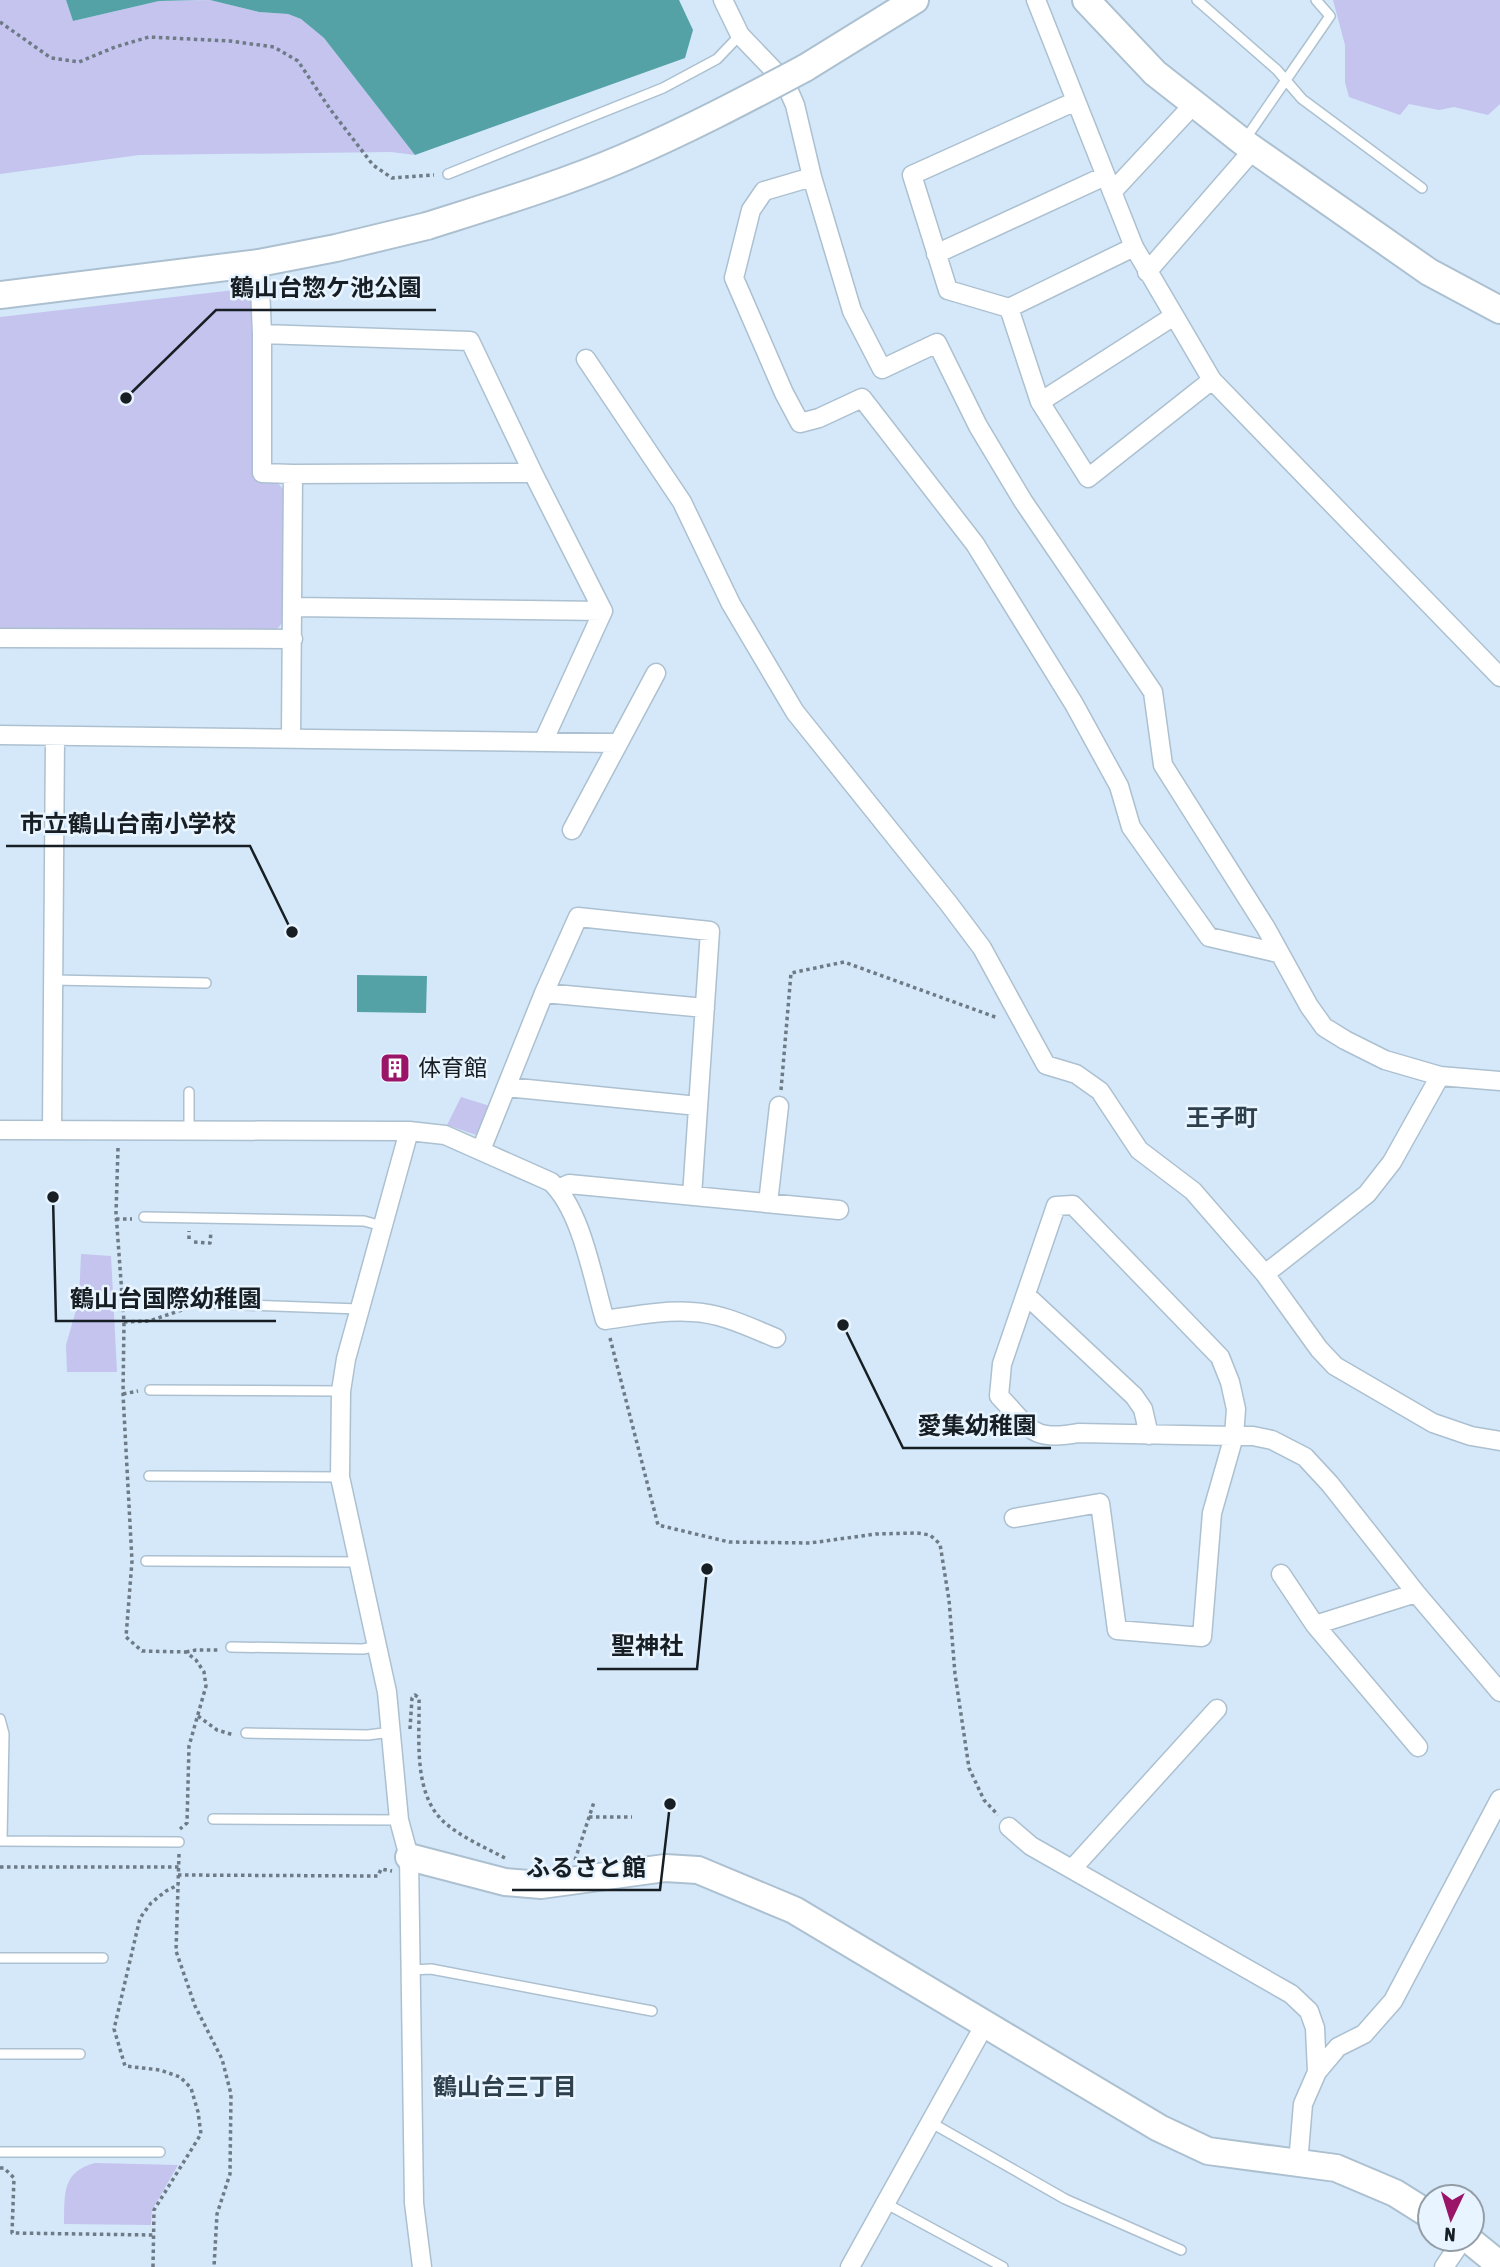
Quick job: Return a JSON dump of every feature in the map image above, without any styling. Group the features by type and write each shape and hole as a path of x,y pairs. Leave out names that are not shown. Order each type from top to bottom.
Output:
{"street":[{"path":"723,0 740,35 785,82 795,105 812,177 852,312 882,369 937,344 978,425 1023,501 1153,692 1163,765 1266,928 1309,1006 1324,1027 1385,1060 1440,1076 1500,1081"},
{"path":"0,295 259,263 427,226 525,195 622,158 716,115 805,68 915,0"},
{"path":"1036,0 1134,247 1212,380 1500,677"},
{"path":"1086,0 1155,72 1193,105 1429,272 1500,310"},
{"path":"1076,101 912,175 948,290 1009,308 1134,247"},
{"path":"936,254 1109,184 1193,105"},
{"path":"1147,272 1248,146"},
{"path":"812,177 765,191 751,210 734,278 784,393 800,423 819,418 862,398 975,544 1119,786 1131,827 1209,937 1278,953"},
{"path":"259,263 262,473 533,473"},
{"path":"1009,308 1040,402 1088,478 1212,380"},
{"path":"1040,402 1174,316"},
{"path":"262,334 470,341 603,611"},
{"path":"586,359 682,502 732,604 795,712 982,948 1046,1065 1076,1074 1100,1091 1139,1150 1193,1191 1265,1274 1319,1349 1335,1366 1433,1423 1471,1436 1500,1441"},
{"path":"290,738 293,474"},
{"path":"293,607 603,611"},
{"path":"542,742 603,611"},
{"path":"0,638 293,639"},
{"path":"572,830 656,674"},
{"path":"0,736 617,743"},
{"path":"52,1130 55,736"},
{"path":"481,1150 544,993 578,917 710,931 692,1196"},
{"path":"544,993 705,1008"},
{"path":"1265,1274 1367,1194 1392,1162 1440,1076"},
{"path":"507,1087 698,1106"},
{"path":"768,1203 779,1106"},
{"path":"0,1129 409,1131 445,1135 551,1182 558,1189 570,1207 577,1226 605,1320 657,1313 693,1312 725,1318 776,1338"},
{"path":"409,1131 359,1309 341,1391 340,1477 387,1692 412,1970 414,2203 422,2267"},
{"path":"558,1189 569,1185 839,1210"},
{"path":"1014,1518 1100,1503 1117,1630 1202,1637 1212,1513 1234,1436 1236,1409 1230,1382 1220,1357 1073,1205 1056,1206 1002,1364 999,1396 1038,1435 1053,1438 1078,1433 1234,1436 1253,1436 1272,1440 1305,1457 1331,1484 1416,1593 1500,1692"},
{"path":"1026,1295 1134,1396 1143,1409 1149,1434"},
{"path":"1281,1574 1315,1625 1419,1747"},
{"path":"1315,1625 1416,1593"},
{"path":"1072,1869 1217,1709"},
{"path":"1298,2164 1303,2105 1317,2072 1338,2047 1364,2034 1393,2001 1500,1799"},
{"path":"1009,1827 1031,1846 1291,1994 1309,2011 1315,2028 1317,2072"},
{"path":"404,1865 505,1882 541,1885 665,1868 698,1870 794,1910 1158,2128 1208,2151 1336,2168 1395,2193 1416,2206"},
{"path":"850,2267 985,2024"},
{"path":"1485,2253 1500,2265"}],"lane":[{"path":"1197,0 1286,80 1302,99 1422,188"},
{"path":"1248,146 1286,80 1330,16 1316,0"},
{"path":"448,174 663,88 717,59 740,35"},
{"path":"53,980 206,983"},
{"path":"189,1092 189,1131"},
{"path":"144,1217 364,1221 382,1226"},
{"path":"217,1304 359,1309"},
{"path":"150,1390 341,1391"},
{"path":"149,1476 340,1477"},
{"path":"146,1561 360,1562"},
{"path":"231,1647 379,1646"},
{"path":"0,1719 4,1734 1,1841 179,1842"},
{"path":"246,1733 368,1735 391,1732"},
{"path":"213,1819 399,1820"},
{"path":"0,1958 103,1958"},
{"path":"412,1970 430,1969 652,2011"},
{"path":"0,2054 80,2054"},
{"path":"930,2122 1065,2199 1181,2250"},
{"path":"0,2152 160,2152"},
{"path":"885,2203 1003,2267"}],"path":[{"path":"0,22 51,58 79,62 149,37 230,41 274,47 298,61 330,109 373,165 392,178 448,174"},
{"path":"779,1106 791,973 844,962 1002,1019"},
{"path":"119,1143 116,1213 124,1322 123,1394 132,1561 126,1637 142,1651 186,1653 196,1650 226,1650 231,1647"},
{"path":"194,1242 210,1243 211,1219"},
{"path":"124,1322 149,1321 191,1307 217,1304"},
{"path":"605,1320 659,1525 729,1542 810,1542 876,1534 917,1533 930,1535 940,1544 969,1768 984,1800 1009,1827"},
{"path":"186,1653 196,1660 204,1672 206,1686 189,1746 187,1823 180,1826 176,1951 195,2006 222,2059 231,2094 230,2174 217,2214 214,2267"},
{"path":"393,1754 408,1754 412,1698 415,1695 419,1698 422,1778 429,1802 443,1821 512,1862"},
{"path":"198,1716 217,1730 228,1734 246,1733"},
{"path":"569,1882 594,1802"},
{"path":"589,1817 632,1817"},
{"path":"178,1875 378,1876 381,1869 404,1865"},
{"path":"0,1867 178,1867"},
{"path":"153,2267 154,2210 201,2134 198,2112 191,2088 180,2077 160,2070 125,2066 114,2029 140,1918 151,1903 178,1885"},
{"path":"0,2168 4,2168 13,2178 12,2234 154,2235"}],"shaded area":[{"path":"0,0 66,0 73,21 159,1 210,0 259,12 288,14 301,19 324,38 415,155 391,152 139,155 0,174"},
{"path":"66,0 199,0 159,1 73,21"},
{"path":"210,0 679,0 693,30 685,58 415,155 324,38 301,19 288,14 259,12"},
{"path":"1333,0 1500,0 1500,104 1488,115 1454,107 1439,110 1409,104 1400,115 1349,97 1345,82 1345,45"},
{"path":"252,288 253,479 275,480 284,490 283,622 276,630 0,629 0,317"},
{"path":"357,975 427,976 426,1013 357,1012"},
{"path":"461,1097 490,1106 479,1136 447,1125"},
{"path":"81,1254 111,1256 117,1372 67,1372 66,1345 79,1300"},
{"path":"95,2163 178,2165 152,2210 151,2225 64,2224 67,2186 76,2172"}],"place":[{"name":"鶴山台惣ケ池公園","path":"126,398"},
{"name":"市立鶴山台南小学校","path":"292,932"},
{"name":"体育館","path":"395,1068"},
{"name":"鶴山台国際幼稚園","path":"53,1197"},
{"name":"愛集幼稚園","path":"843,1325"},
{"name":"聖神社","path":"707,1569"},
{"name":"ふるさと館","path":"670,1804"}],"district":[{"name":"王子町","path":"1222,1118"},
{"name":"鶴山台三丁目","path":"505,2087"}]}
